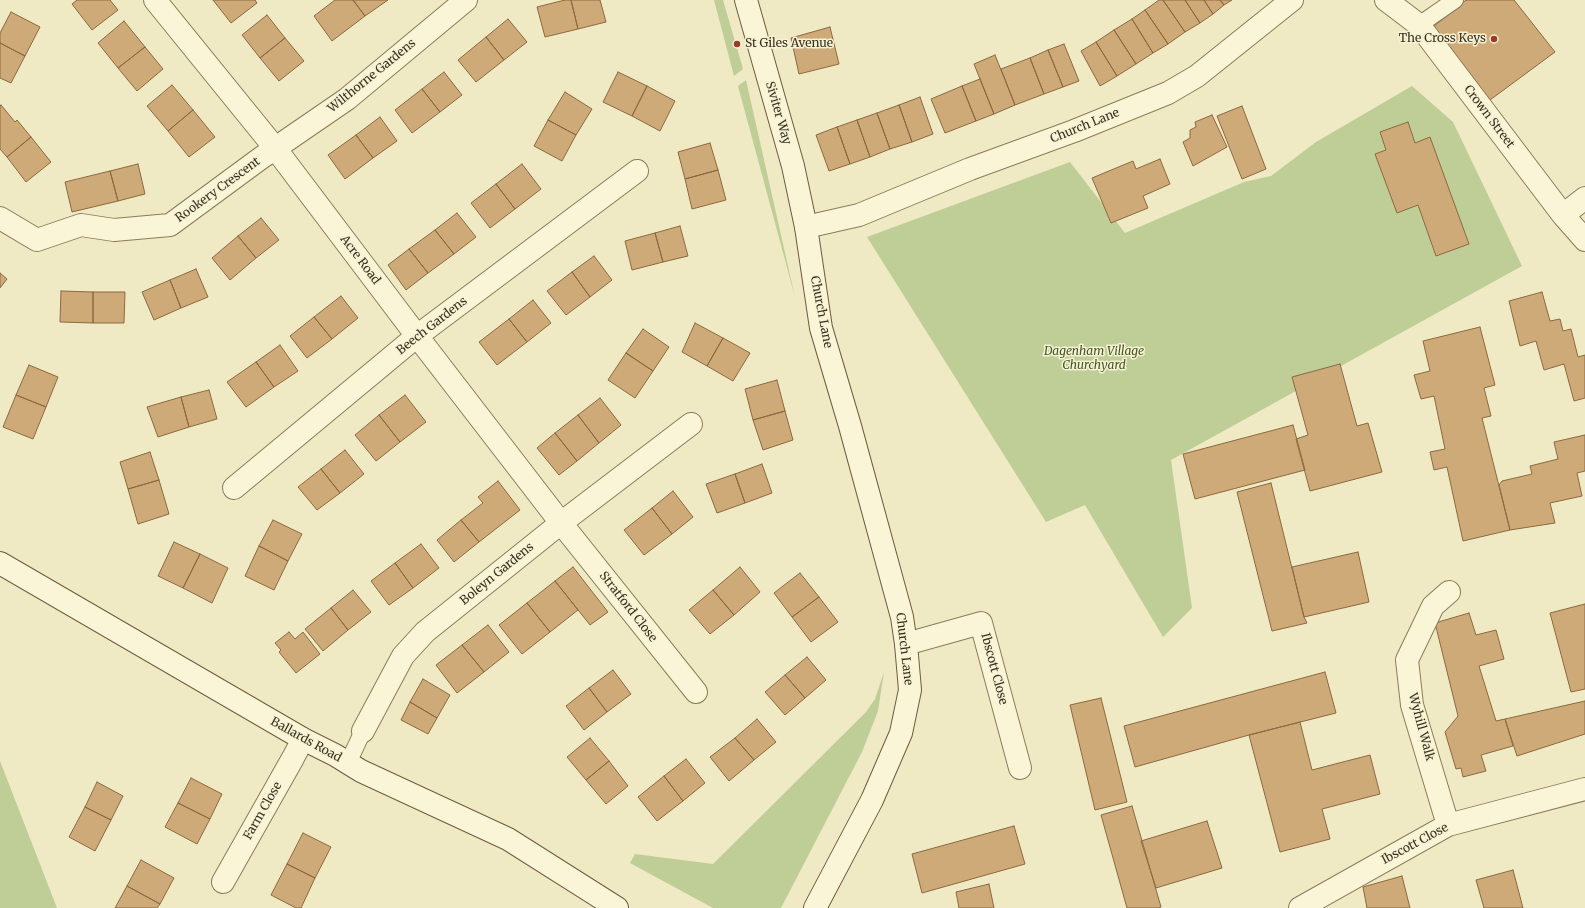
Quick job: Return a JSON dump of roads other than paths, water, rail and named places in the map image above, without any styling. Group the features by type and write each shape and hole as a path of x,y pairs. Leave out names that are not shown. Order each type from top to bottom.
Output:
{"street":[{"name":"Acre Road","path":"155,0 275,148 561,523"},
{"name":"Wilthorne Gardens","path":"275,148 347,99 466,0"},
{"name":"Siviter Way","path":"746,0 793,166 806,227"},
{"name":"Church Lane","path":"815,908 872,800 901,733 910,690 902,617 850,426 821,328 806,227 859,215 970,169 1074,131 1168,93 1197,76 1292,0"},
{"name":"Crown Street","path":"1386,0 1419,25 1563,215 1585,240"},
{"name":"Rookery Crescent","path":"0,218 37,240 81,225 114,230 170,225 275,148"},
{"name":"Beech Gardens","path":"234,488 417,336 637,171"},
{"path":"1563,215 1585,198"},
{"name":"Boleyn Gardens","path":"363,731 403,656 424,632 561,523 691,424"},
{"name":"Stratford Close","path":"561,523 696,692"},
{"name":"Ballards Road","path":"0,563 303,739 361,771 508,839 617,908"},
{"name":"Wyhill Walk","path":"1448,592 1433,606 1407,660 1412,705 1448,825"},
{"name":"Ibscott Close","path":"906,644 981,622 1020,768"},
{"name":"Farm Close","path":"223,882 303,739"},
{"name":"Ibscott Close","path":"1300,908 1448,825 1585,789"}],"lane":[{"path":"1419,25 1455,0"},
{"name":"Boleyn Gardens","path":"348,763 363,731"}],"place":[{"name":"The Cross Keys","path":"1494,39"},
{"name":"St Giles Avenue","path":"737,44"}],"park label":[{"name":"Dagenham Village Churchyard","path":"1094,359"}]}
